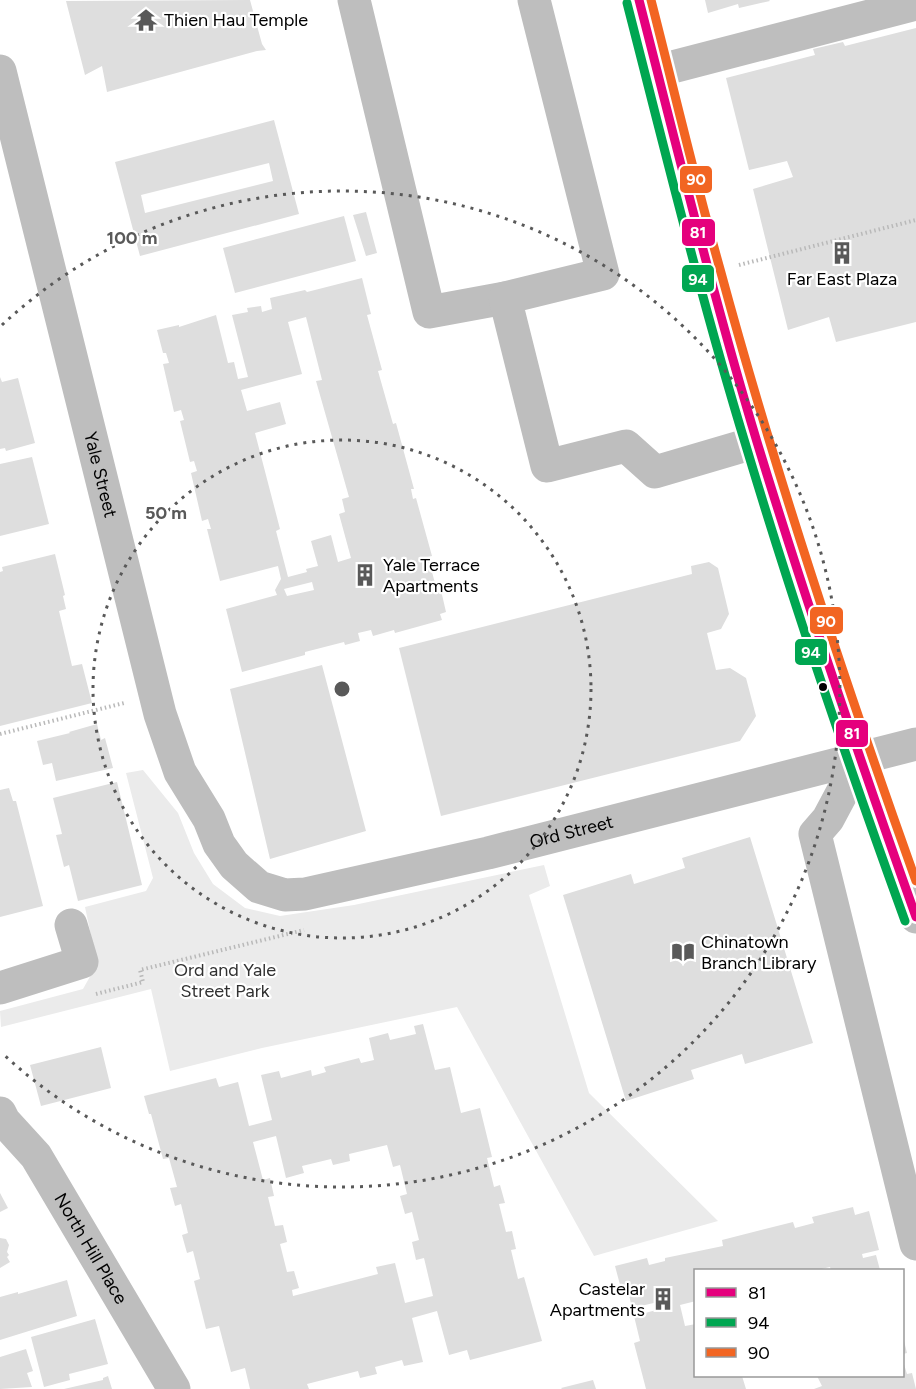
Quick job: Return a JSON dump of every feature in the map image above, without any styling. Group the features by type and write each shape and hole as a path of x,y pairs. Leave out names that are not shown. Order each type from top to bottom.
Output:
{"street":[{"path":"354,0 429,312 505,298 603,274 534,0"},
{"path":"639,0 708,272 757,442 860,759 916,917"},
{"path":"657,71 916,4"},
{"name":"Yale Street","path":"0,72 160,714 180,772 209,819 219,844 234,865"},
{"path":"505,298 547,466 626,446 655,472 757,442"},
{"name":"Ord Street","path":"234,865 259,886 285,895 305,894 488,853 916,744"},
{"path":"860,759 828,819 815,834 916,1244"},
{"path":"0,988 82,962 71,925"},
{"name":"North Hill Place","path":"0,1113 4,1121 36,1156 174,1389"}],"path":[{"path":"708,272 916,220"},
{"path":"0,734 156,696"},
{"path":"113,990 143,982 140,970"}],"green space":[{"name":"Ord and Yale Street Park","path":"143,770 178,813 194,853 213,884 245,908 280,916 354,905 544,865 550,886 529,895 589,1093 718,1221 594,1256 457,1007 262,1048 170,1071 151,989 1,1027 0,1011 83,989 97,964 85,907 146,891 153,878 126,773"}],"building":[{"path":"250,0 262,44 266,50 107,92 102,66 85,75 66,1"},
{"path":"705,0 770,1 739,8 738,4 708,13"},
{"path":"916,28 916,322 836,342 829,317 788,330 753,189 793,177 787,161 749,170 726,78 815,55 813,49 843,42 845,46"},
{"path":"274,120 299,214 140,256 115,162","holes":["269,163 273,181 145,213 141,195"]},
{"path":"366,212 377,253 366,256 353,215"},
{"path":"344,216 356,261 235,293 223,248"},
{"path":"362,278 371,314 367,315 382,370 378,371 393,424 396,423 414,489 411,489 413,499 416,498 432,556 428,557 436,587 440,586 446,612 440,614 442,620 395,633 394,630 373,636 371,630 358,633 360,641 345,645 344,642 305,652 305,655 242,672 226,609 277,595 275,590 281,579 278,566 220,581 207,529 211,529 208,519 202,521 191,473 197,471 194,461 190,462 180,421 184,420 181,410 174,412 163,364 169,363 166,353 163,353 157,330 179,325 179,327 216,315 228,363 234,362 238,379 248,377 232,315 248,312 247,308 261,306 262,312 272,309 270,298 305,290 307,292","holes":["306,317 322,380 316,381 349,497 342,499 345,512 339,514 351,558 338,562 331,535 311,541 318,566 306,569 307,572 288,577 276,531 280,529 255,433 286,424 280,402 247,411 241,390 302,374 288,322","312,582 314,590 287,596 284,589"]},
{"path":"0,377 2,382 18,378 35,443 6,451 5,448 0,449"},
{"path":"32,457 49,524 0,536 0,464"},
{"path":"55,554 66,609 59,611 72,666 82,664 92,703 0,726 0,572 3,571 2,567"},
{"path":"709,562 718,568 729,614 721,629 707,633 716,670 730,668 746,678 756,716 740,741 441,816 399,648 692,574 691,566"},
{"path":"322,665 366,831 270,859 230,689"},
{"path":"97,724 101,740 105,738 113,768 56,781 52,763 43,765 37,741"},
{"path":"117,782 142,885 78,901 69,865 64,867 56,835 62,834 53,798"},
{"path":"9,788 13,801 16,801 43,906 0,917 0,790"},
{"name":"Chinatown Branch Library","path":"750,837 813,1043 745,1064 742,1054 691,1070 694,1079 626,1101 563,895 631,874 634,884 685,868 682,858"},
{"path":"423,1024 435,1070 450,1067 461,1113 480,1108 492,1157 487,1158 494,1187 500,1185 505,1203 499,1204 506,1232 512,1231 516,1249 511,1250 518,1279 524,1277 542,1341 470,1360 467,1350 449,1355 437,1311 412,1318 423,1362 404,1366 402,1360 375,1367 377,1374 360,1378 358,1371 307,1384 309,1389 250,1389 245,1368 231,1372 219,1326 206,1329 194,1281 200,1279 193,1251 187,1253 182,1235 188,1233 181,1204 175,1206 170,1188 177,1187 169,1158 163,1159 144,1096 216,1078 219,1087 238,1082 249,1126 272,1120 261,1075 279,1071 281,1078 311,1070 312,1076 326,1072 324,1067 359,1058 361,1063 374,1060 369,1038 388,1033 390,1040 416,1034 414,1026","holes":["276,1136 286,1178 304,1173 302,1166 331,1159 333,1165 350,1161 349,1154 387,1145 393,1167 400,1165 407,1194 400,1196 405,1214 412,1212 419,1240 412,1242 416,1260 424,1258 433,1296 405,1303 395,1263 376,1267 378,1274 293,1296 292,1290 299,1288 294,1271 287,1272 280,1244 287,1242 283,1225 275,1226 268,1197 274,1196 270,1178 263,1180 253,1142"]},
{"path":"101,1047 111,1088 41,1106 30,1065"},
{"path":"0,1193 8,1208 0,1212"},
{"name":"Castelar Apartments","path":"853,1207 855,1215 869,1211 879,1250 862,1254 863,1258 876,1255 880,1269 831,1269 830,1267 821,1269 694,1269 694,1302 680,1305 685,1326 694,1324 694,1377 742,1377 746,1389 646,1389 634,1343 640,1341 634,1316 660,1309 658,1302 632,1308 629,1295 623,1296 615,1266 647,1258 649,1265 665,1261 665,1258 723,1246 722,1240 793,1222 795,1228 814,1223 812,1217"},
{"path":"0,1238 6,1239 9,1245 7,1257 10,1262 0,1268"},
{"path":"67,1280 77,1316 0,1340 0,1297"},
{"path":"95,1319 108,1364 69,1374 70,1380 44,1387 31,1337"},
{"path":"26,1349 33,1371 27,1373 32,1387 0,1389 0,1357"},
{"path":"904,1364 907,1374 912,1373 916,1389 814,1389 822,1386 818,1377 904,1377"},
{"path":"108,1376 112,1389 64,1389 103,1380"},
{"path":"593,1380 596,1389 561,1388"}],"transit line":[{"name":"81","path":"639,0 710,277 757,442 834,681 916,917"},
{"name":"90","path":"651,0 693,169 764,424 837,654 916,881"},
{"name":"94","path":"627,3 669,169 746,446 822,685 905,921"}],"place":[{"name":"Thien Hau Temple","path":"146,20"},
{"name":"Far East Plaza","path":"842,253"},
{"name":"Yale Terrace Apartments","path":"365,575"},
{"name":"Chinatown Branch Library","path":"683,952"},
{"name":"Castelar Apartments","path":"663,1299"}]}
